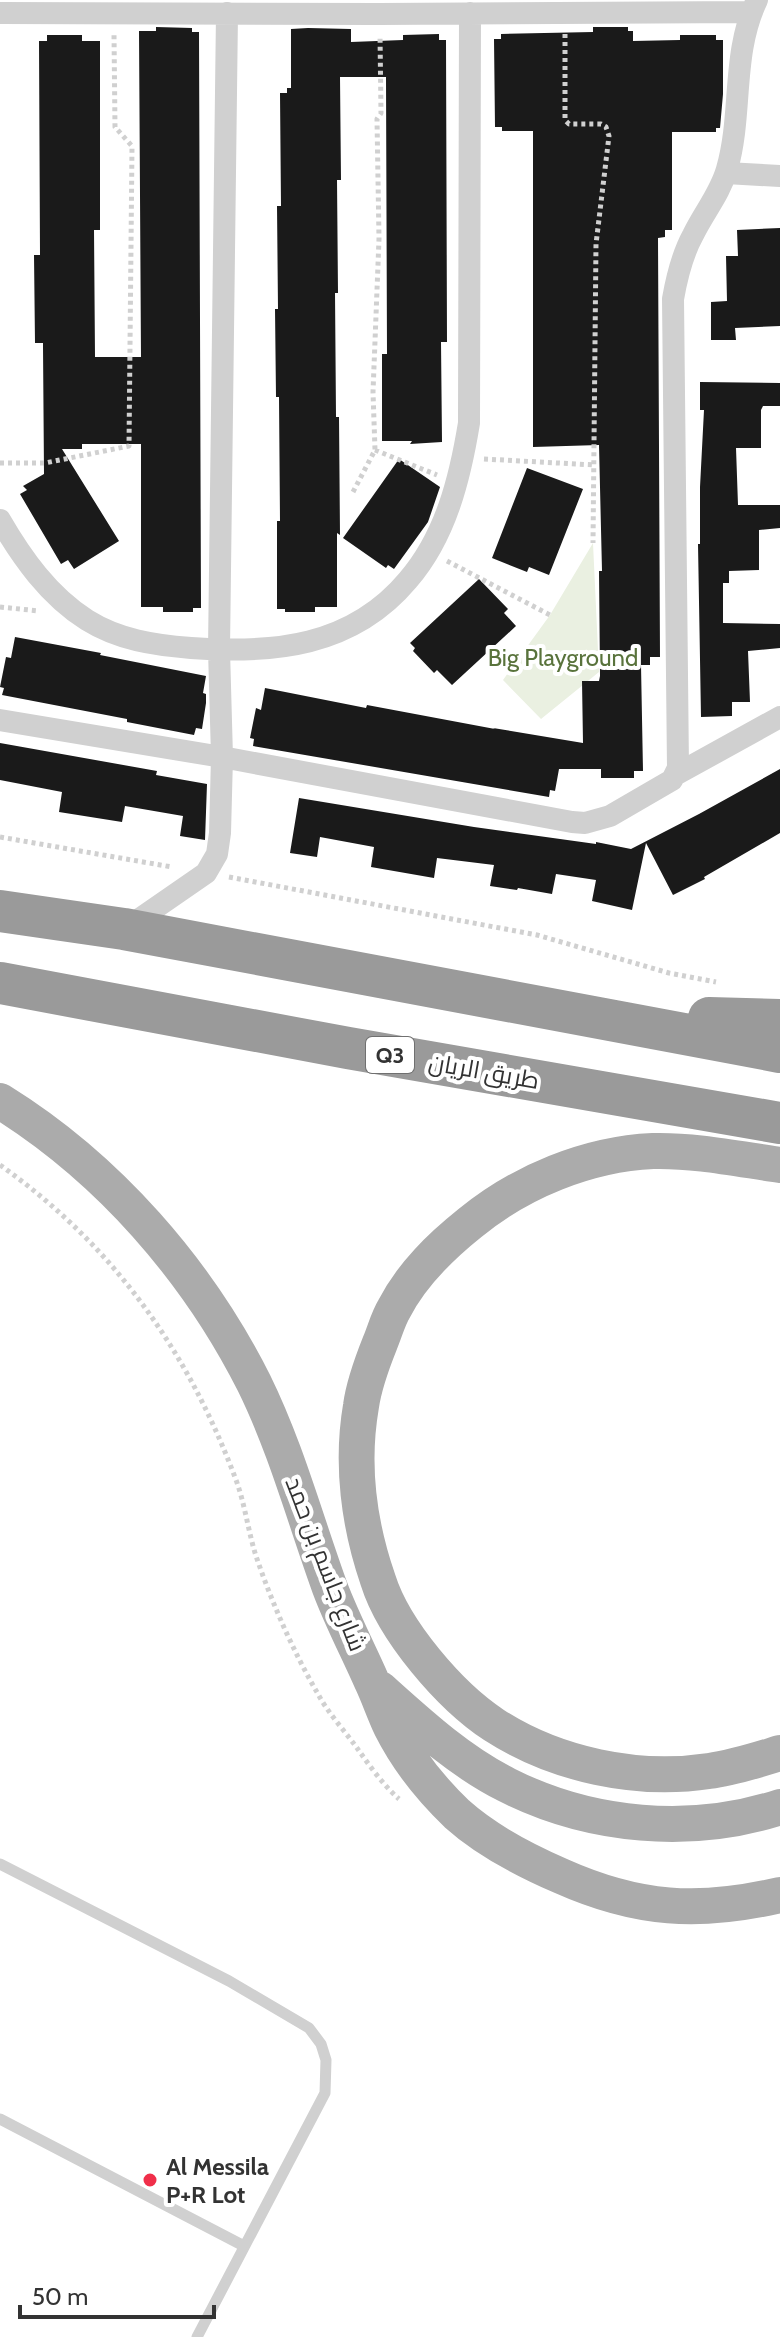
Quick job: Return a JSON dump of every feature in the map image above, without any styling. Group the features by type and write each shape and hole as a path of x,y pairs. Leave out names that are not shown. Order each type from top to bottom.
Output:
{"highway":[{"path":"0,911 124,929 780,1052"},
{"name":"طريق الريان","path":"0,983 348,1048 780,1123"},
{"path":"576,1013 780,1020"}],"main road":[{"path":"0,1078 36,1103 121,1178 138,1199 145,1224"},
{"name":"شارع جاسم بن حمد","path":"0,1101 59,1144 145,1224 188,1276 227,1333 253,1382 291,1471 339,1610 373,1683 429,1732 483,1771 506,1785 556,1805 610,1819 658,1824 729,1820 780,1807"},
{"name":"شارع جاسم بن حمد","path":"780,1165 692,1152 652,1151 618,1156 554,1173 519,1188 487,1209 434,1254 412,1279 393,1310 368,1374 361,1405 357,1476 363,1522 378,1582 393,1613 440,1678 494,1725 556,1755 594,1767 631,1773 708,1772 780,1753"},
{"path":"373,1683 401,1744 441,1797 469,1824 520,1857 603,1894 648,1904 715,1906 754,1902 780,1895"}],"street":[{"path":"0,13 565,13 754,6 743,34 739,57 735,140 726,173 713,203 684,252 673,299 677,774"},
{"path":"124,929 206,873 217,854 220,833 222,757 219,650 227,13"},
{"path":"0,520 30,568 68,606 108,631 142,642 219,650 287,647 322,638 354,624 383,604 408,580 445,518 457,484 469,423 470,13"},
{"path":"726,173 780,176"},
{"path":"0,720 585,823 610,816 672,780 677,774 780,717"},
{"path":"0,901 77,923"}],"lane":[{"path":"0,1864 254,1995 309,2028 321,2044 326,2060 325,2093 197,2337"},
{"path":"0,2119 244,2246"}],"path":[{"path":"0,463 45,463 129,446 132,146 115,127 114,13"},
{"path":"565,13 565,120 569,124 601,124 606,127 609,136 596,244 593,543"},
{"path":"353,492 375,450 373,392 379,239 377,119 381,113 379,14"},
{"path":"375,450 457,484"},
{"path":"463,458 595,465"},
{"path":"428,551 550,615"},
{"path":"0,837 537,935 669,973 716,982"}],"green space":[{"name":"Big Playground","path":"593,543 599,672 541,719 503,680 550,615"}],"building":[{"path":"156,27 192,28 192,32 199,32 201,608 193,608 193,612 163,612 163,607 141,607 141,444 82,444 82,449 62,449 119,541 74,569 68,560 61,564 20,494 27,490 23,486 44,474 43,343 35,343 34,255 40,255 39,41 47,41 47,35 82,35 82,41 100,41 100,230 94,230 95,357 141,357 139,31 156,31"},
{"path":"593,27 628,27 628,31 633,31 633,41 680,40 680,35 716,35 716,40 723,40 720,128 716,128 716,132 672,132 672,230 665,230 665,237 658,238 660,657 650,657 650,665 641,665 643,771 634,771 634,778 601,778 601,769 559,769 555,791 550,790 549,797 253,746 254,739 250,738 256,708 261,710 265,688 366,708 367,705 583,743 582,681 599,681 600,676 599,571 602,571 599,445 533,447 533,131 502,131 502,127 495,127 494,39 501,39 501,34 593,32"},
{"path":"291,29 351,29 351,42 403,40 403,35 439,34 439,40 446,40 447,342 441,342 442,442 410,444 412,441 382,441 382,354 387,354 386,77 340,77 341,180 337,180 338,293 335,293 340,535 337,533 337,607 315,607 315,612 285,612 285,609 277,609 277,521 280,521 275,309 278,309 277,206 281,206 280,93 287,93 287,88 291,88"},
{"path":"780,228 780,326 735,328 736,340 711,340 711,302 727,301 726,256 738,256 737,230"},
{"path":"700,382 780,383 780,406 763,406 761,410 761,448 736,448 738,505 780,505 780,528 759,530 759,570 729,571 729,583 723,583 723,623 780,624 780,648 748,651 750,702 732,702 732,716 701,717 698,544 704,410 700,410"},
{"path":"399,459 440,487 428,522 394,569 388,565 386,568 343,538"},
{"path":"527,468 583,489 549,575 529,567 527,572 492,558"},
{"path":"479,579 508,609 504,613 516,626 452,685 437,670 434,673 413,651 415,648 410,643"},
{"path":"15,637 206,676 202,729 196,728 194,735 2,695 4,688 0,687 6,657 11,658"},
{"path":"0,743 157,771 156,775 207,784 205,840 180,836 183,816 125,806 122,822 59,812 62,792 0,780"},
{"path":"780,769 780,833 673,895 646,843 632,910 592,901 596,880 556,874 552,894 517,890 490,886 494,865 437,858 434,878 371,867 374,847 320,837 317,857 290,853 299,798 631,849"}],"place":[{"name":"Al Messila P+R Lot","path":"150,2180"}]}
